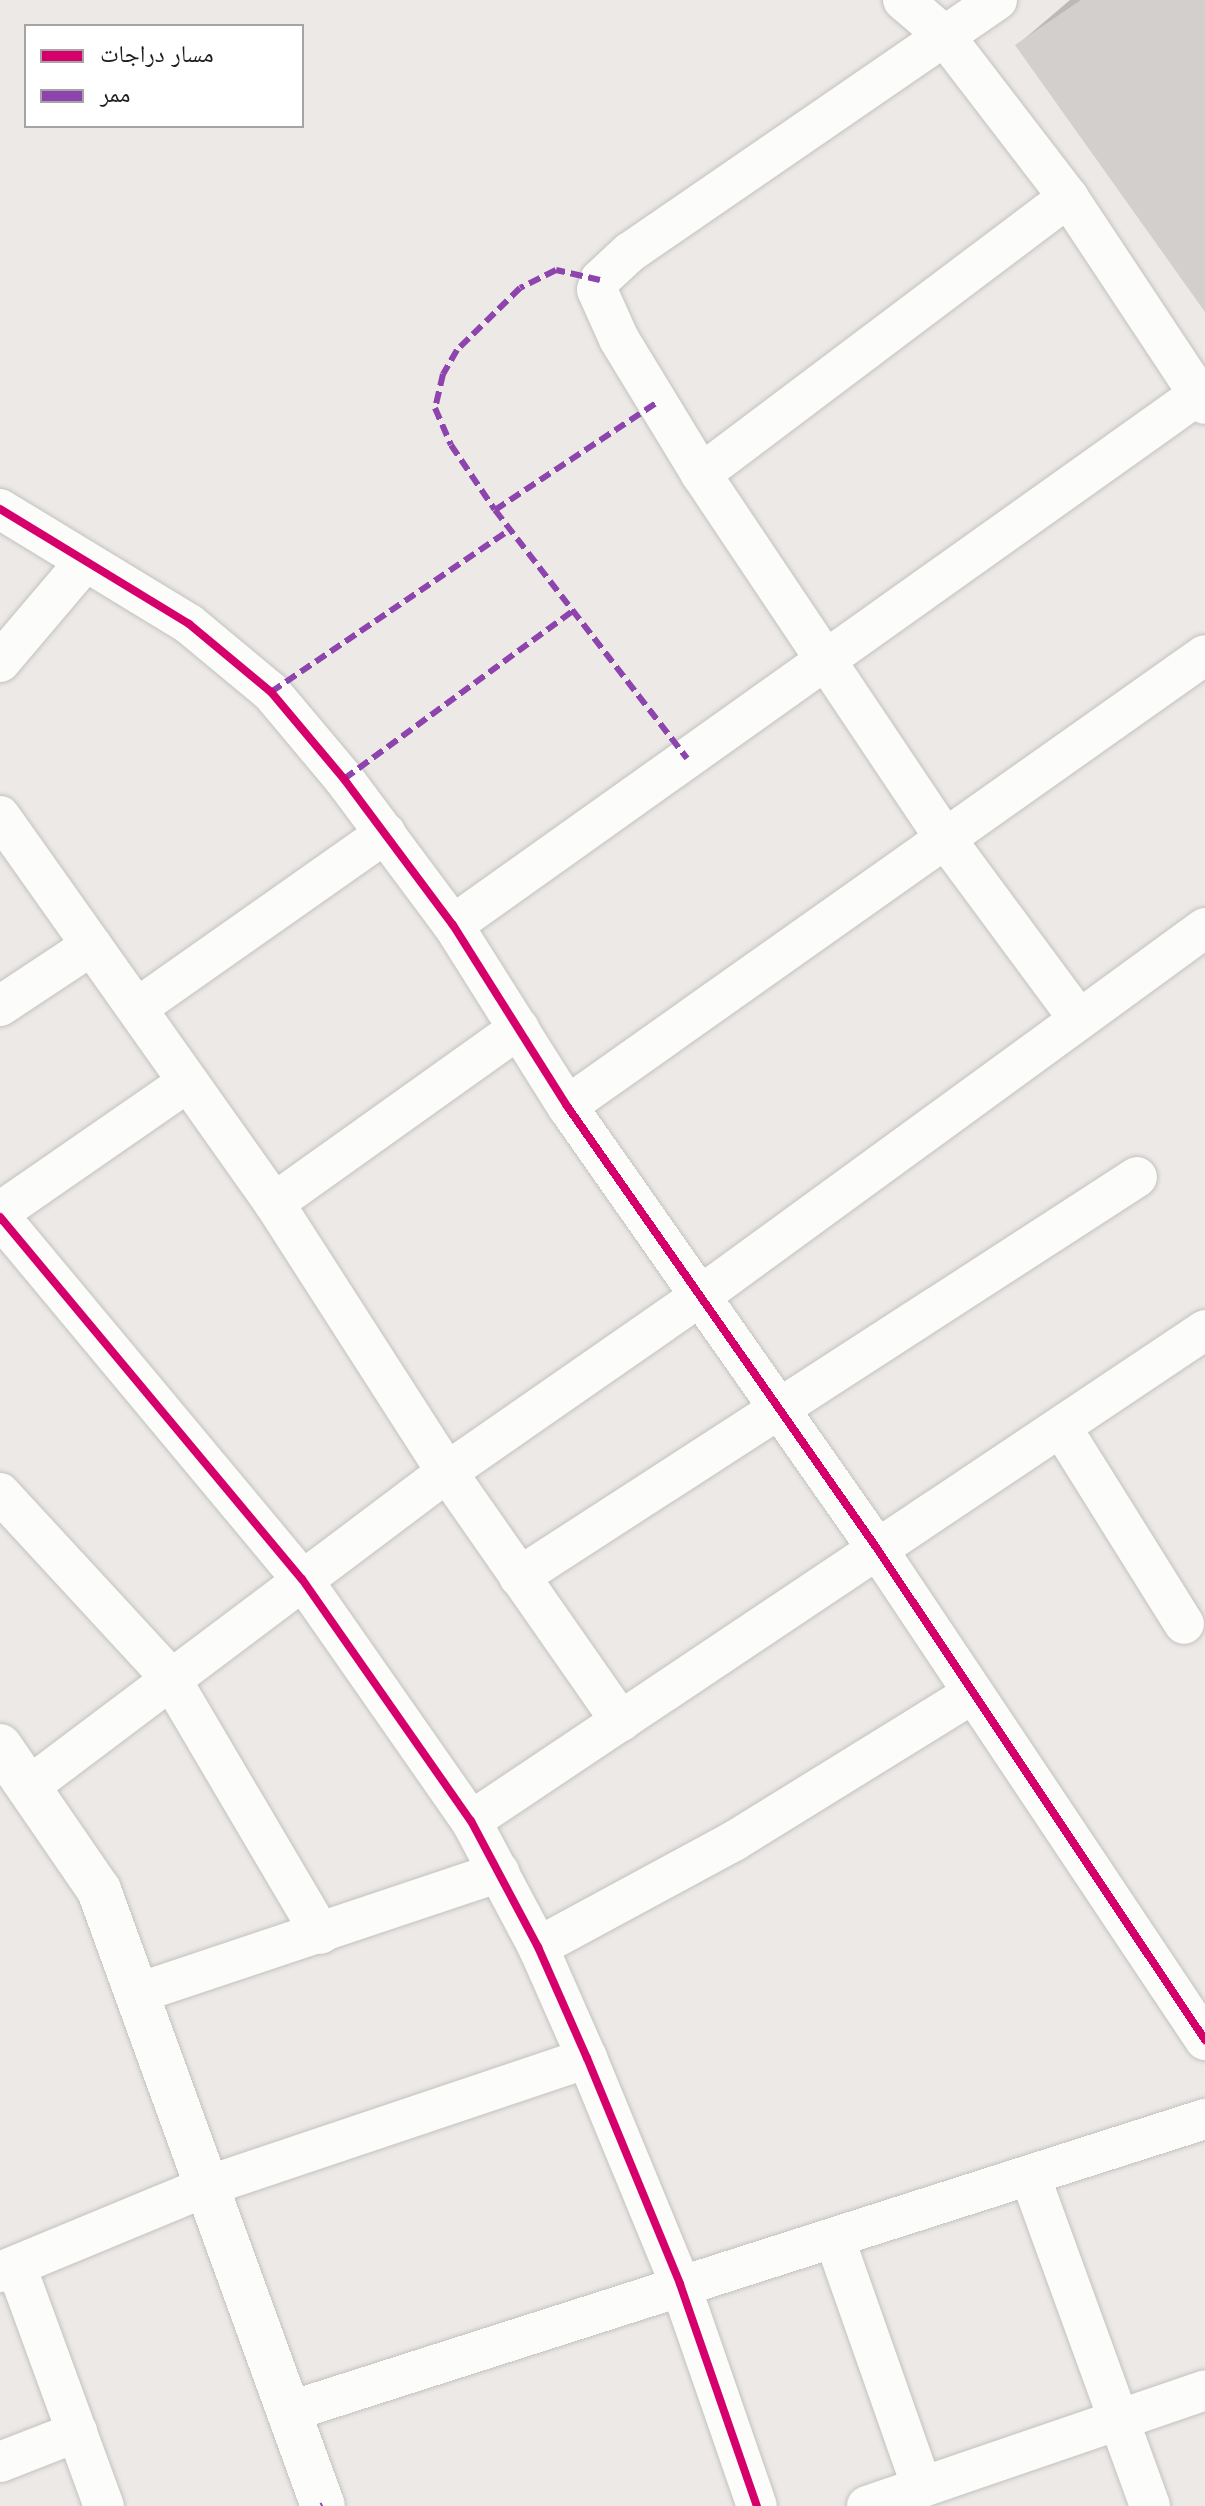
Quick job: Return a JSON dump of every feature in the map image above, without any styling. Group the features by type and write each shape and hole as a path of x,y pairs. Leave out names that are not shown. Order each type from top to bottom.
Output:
{"street":[{"path":"453,925 1203,396 1068,197 943,34 903,0"},
{"path":"997,0 943,34 630,252 600,280 600,304 701,474 828,659 947,841 1078,1018"},
{"path":"701,474 1068,197"},
{"path":"0,509 84,563 189,624 271,692 386,833 453,925 567,1106 703,1294 876,1547 1205,2040"},
{"path":"0,662 84,563"},
{"path":"567,1106 947,841 1205,655"},
{"path":"0,816 137,1008 186,1083 274,1203 447,1472 621,1721"},
{"path":"137,1008 386,833"},
{"path":"31,1785 169,1676 447,1472 703,1294 1205,928"},
{"path":"0,1006 92,945"},
{"path":"274,1203 519,1028"},
{"path":"186,1083 0,1214 302,1579 471,1821 538,1947 587,2058 680,2284 757,2506"},
{"path":"519,1577 1137,1177"},
{"path":"471,1821 876,1547 1205,1330"},
{"path":"1061,1427 1184,1624"},
{"path":"0,1493 169,1676 321,1934"},
{"path":"538,1947 734,1841 972,1694"},
{"path":"0,1746 31,1785 99,1890 210,2185 323,2506"},
{"path":"138,1993 499,1872"},
{"path":"104,2506 77,2432 8,2269 210,2185 587,2058"},
{"path":"291,2411 680,2284 835,2240 1205,2119"},
{"path":"1030,2176 1150,2506"},
{"path":"835,2240 922,2487"},
{"path":"867,2506 1205,2390"},
{"path":"0,2462 77,2432"}],"building":[{"path":"1081,0 1205,0 1205,312 1015,45"}],"marked path":[{"path":"600,280 556,270 520,288 457,350 443,374 435,408 451,445 495,510 687,758"},
{"path":"495,510 656,403"},
{"path":"271,692 511,529"},
{"path":"344,779 573,611"}],"cycle path":[{"path":"0,509 189,624 271,692 344,779 453,925 567,1106 876,1547 1205,2040"},
{"path":"0,1217 302,1579 471,1821 538,1947 587,2058 680,2284 757,2506"}]}
